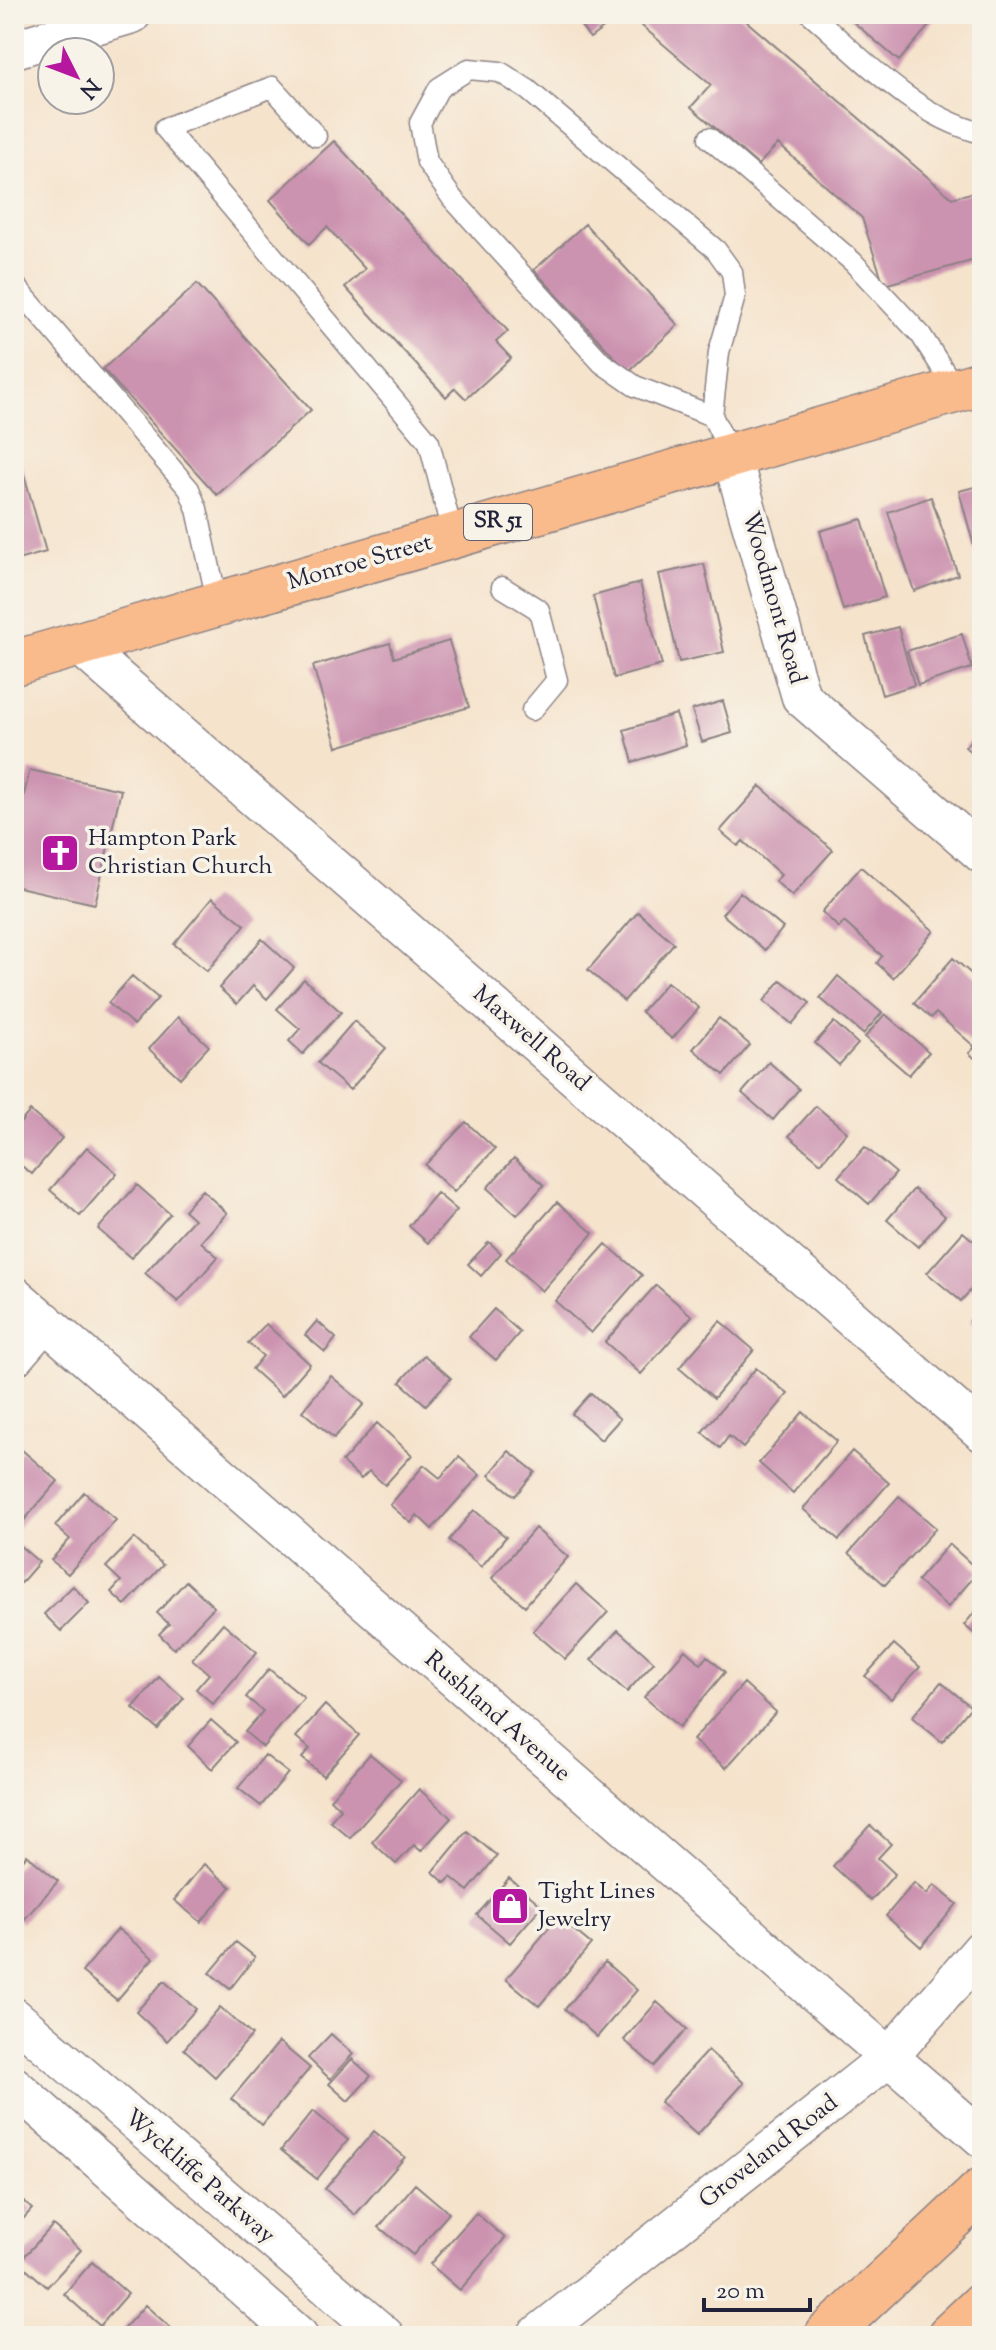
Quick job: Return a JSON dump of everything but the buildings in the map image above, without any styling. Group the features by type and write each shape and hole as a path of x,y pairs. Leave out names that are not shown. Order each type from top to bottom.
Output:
{"main road":[{"name":"Monroe Street","path":"14,663 453,536 721,435 969,387"},
{"path":"826,2336 982,2190"},
{"path":"949,2336 982,2305"}],"street":[{"path":"14,49 132,14"},
{"name":"Woodmont Road","path":"721,435 801,697 982,854"},
{"name":"Maxwell Road","path":"80,646 982,1432"},
{"name":"Rushland Avenue","path":"14,1295 982,2138"},
{"path":"14,1357 45,1321"},
{"name":"Groveland Road","path":"536,2336 888,2058 982,1949"},
{"name":"Wyckliffe Parkway","path":"14,2017 385,2336"},
{"path":"14,2086 299,2336"}],"lane":[{"path":"811,14 918,106 951,125 982,133"},
{"path":"469,69 500,72 528,90 716,250 732,272 735,296 719,352 721,435 635,386 602,363 452,198 427,162 420,123 439,88 469,69"},
{"path":"316,136 272,87 165,128 429,442 453,536"},
{"path":"709,138 853,262 969,387"},
{"path":"14,284 189,489 218,605"},
{"path":"502,587 539,610 557,680 532,710"}],"place":[{"name":"Hampton Park Christian Church","path":"60,853"},
{"name":"Tight Lines Jewelry","path":"510,1906"}]}
